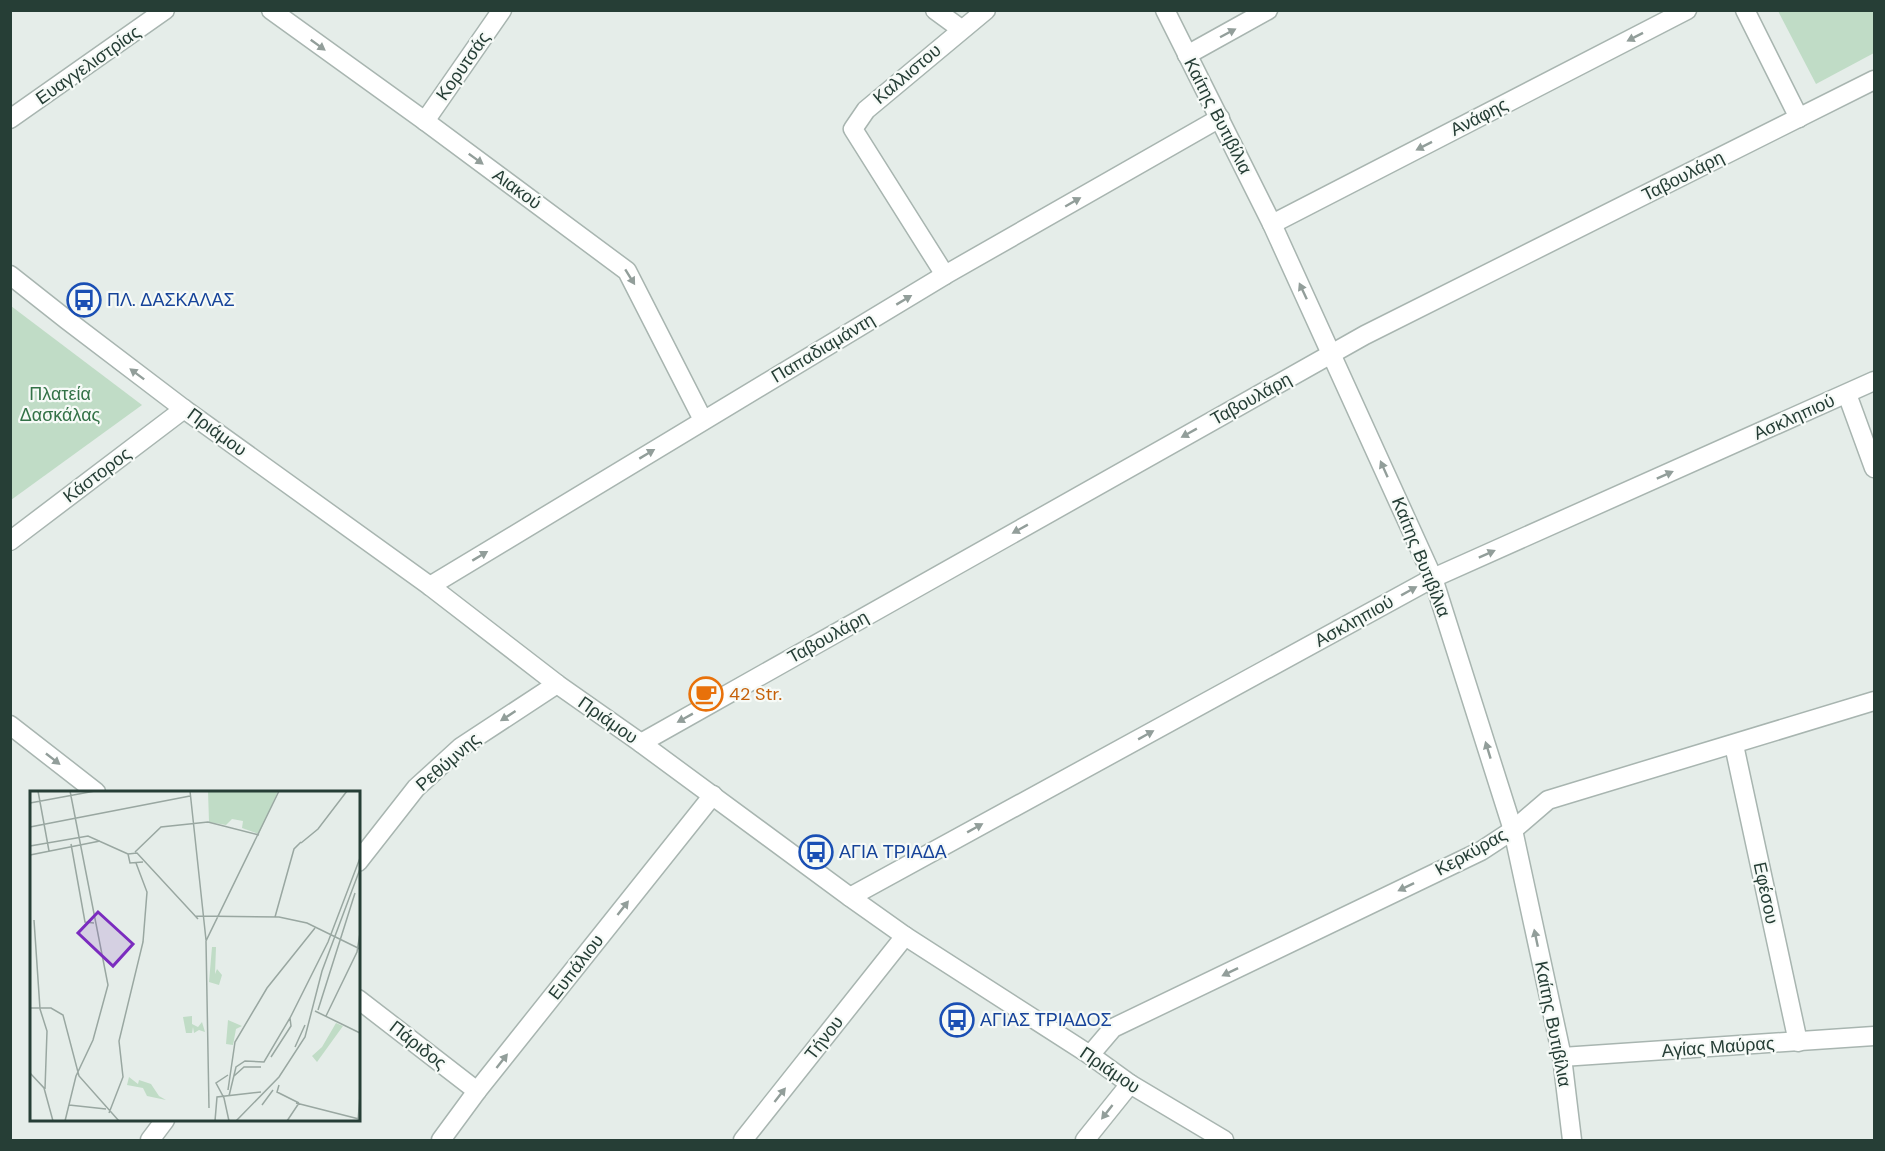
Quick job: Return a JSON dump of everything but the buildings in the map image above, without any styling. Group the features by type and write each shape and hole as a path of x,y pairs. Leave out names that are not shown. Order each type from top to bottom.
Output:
{"street":[{"name":"Ευαγγελιστρίας","path":"10,118 165,10"},
{"name":"Αιακού","path":"271,10 627,271 704,420"},
{"name":"Κορυτσάς","path":"425,121 502,10"},
{"path":"935,10 961,29"},
{"name":"Καλλιστου","path":"945,275 853,129 866,110 986,10"},
{"name":"Καίτης Βυτιβίλια","path":"1165,10 1272,224 1433,578 1513,830 1562,1057 1572,1140"},
{"path":"1187,55 1268,10"},
{"name":"Ανάφης","path":"1272,224 1687,10"},
{"path":"1745,10 1799,118"},
{"name":"Ταβουλάρη","path":"641,743 1332,353 1875,80"},
{"name":"Παπαδιαμάντη","path":"430,586 945,275 1220,118"},
{"name":"Πριάμου","path":"10,275 184,409 430,586 557,684 713,795 850,897 905,936 1090,1055 1130,1084 1224,1140"},
{"name":"Ασκληπιού","path":"850,897 1433,578 1875,381"},
{"path":"1847,394 1875,468"},
{"name":"Κάστορος","path":"10,541 184,409"},
{"name":"Ρεθύμνης","path":"360,859 417,788 461,747 557,684"},
{"name":"Κερκύρας","path":"1090,1055 1113,1028 1480,851 1513,830 1548,800 1875,701"},
{"path":"10,725 95,791"},
{"name":"Εφέσου","path":"1734,745 1798,1042"},
{"name":"Ευπάλιου","path":"441,1140 477,1091 713,795"},
{"name":"Τήνου","path":"743,1140 905,936"},
{"name":"Πάριδος","path":"360,1001 477,1091"},
{"name":"Αγίας Μαύρας","path":"1562,1057 1875,1036"},
{"path":"1085,1140 1130,1084"},
{"path":"150,1140 164,1121"}],"green space":[{"path":"1778,11 1874,11 1874,53 1816,84"},
{"name":"Πλατεία Δασκάλας","path":"11,306 142,405 10,500"}],"place":[{"name":"ΠΛ. ΔΑΣΚΑΛΑΣ","path":"84,300"},
{"name":"42 Str.","path":"706,694"},
{"name":"ΑΓΙΑ ΤΡΙΑΔΑ","path":"816,852"},
{"name":"ΑΓΙΑΣ ΤΡΙΑΔΟΣ","path":"957,1020"}]}
